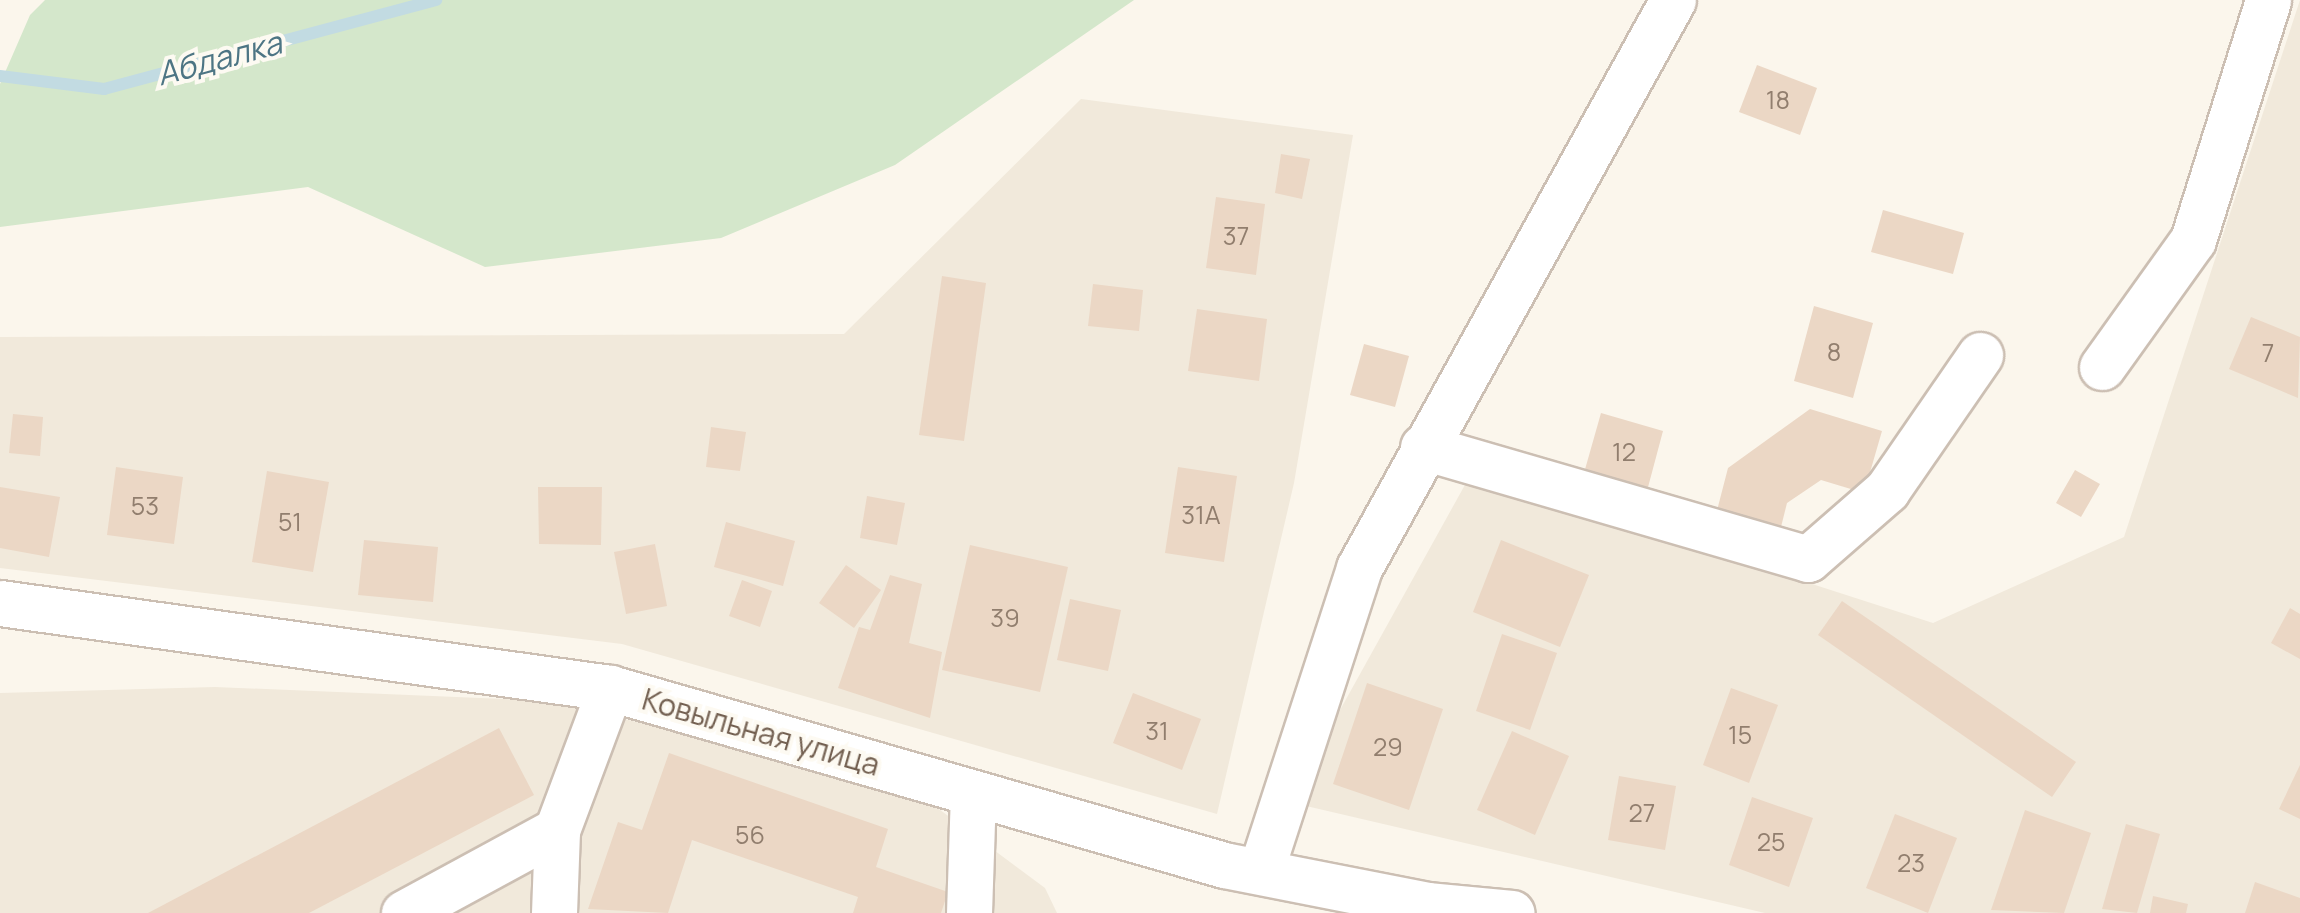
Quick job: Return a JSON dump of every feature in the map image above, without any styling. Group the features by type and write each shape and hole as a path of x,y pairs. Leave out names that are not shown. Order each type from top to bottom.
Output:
{"street":[{"path":"1261,870 1359,568 1672,0"},
{"path":"2102,367 2194,240 2268,0"},
{"path":"1423,446 1808,559 1887,490 1980,355"},
{"name":"Ковыльная улица","path":"0,603 610,688 1261,870 1426,909 1512,913"},
{"path":"554,913 557,830 610,688"},
{"path":"969,913 973,792"},
{"path":"404,913 557,830"}],"shaded area":[{"path":"2300,0 2300,913 1765,913 1289,802 1471,474 1933,623 2124,537"},
{"path":"1081,99 1353,135 1294,483 1217,814 622,644 0,568 0,337 844,334"},
{"path":"215,687 553,701 916,792 1045,888 1057,913 0,913 0,693"}],"green space":[{"path":"45,0 1134,0 895,165 721,238 485,267 308,187 0,227 0,84 30,15"}],"building":[{"path":"1757,65 1817,88 1800,135 1739,112"},
{"path":"1281,154 1310,159 1302,199 1275,193"},
{"path":"1216,197 1265,204 1256,275 1206,268"},
{"path":"1883,210 1964,233 1953,274 1871,252"},
{"path":"942,276 986,283 964,441 919,435"},
{"path":"1093,284 1143,290 1139,331 1088,326"},
{"path":"1814,306 1873,323 1853,398 1794,381"},
{"path":"1197,309 1267,319 1259,381 1188,371"},
{"path":"2251,317 2300,337 2298,398 2229,369"},
{"path":"1364,344 1409,356 1395,407 1350,395"},
{"path":"1810,409 1882,431 1864,493 1821,480 1787,503 1777,543 1713,526 1728,468"},
{"path":"1601,413 1663,431 1647,491 1584,473"},
{"path":"13,414 43,417 40,456 9,453"},
{"path":"711,427 746,432 740,471 706,467"},
{"path":"116,467 183,477 174,544 107,535"},
{"path":"1178,467 1237,476 1224,562 1165,553"},
{"path":"2075,470 2100,484 2081,517 2056,503"},
{"path":"267,471 329,482 313,572 252,562"},
{"path":"0,487 60,497 49,557 0,548"},
{"path":"538,487 602,487 601,545 539,544"},
{"path":"867,496 905,503 897,545 860,538"},
{"path":"726,522 795,541 783,586 714,567"},
{"path":"364,540 438,547 433,602 358,595"},
{"path":"1501,540 1589,575 1560,647 1473,612"},
{"path":"655,544 667,606 626,614 614,552"},
{"path":"970,545 1068,567 1040,692 942,670"},
{"path":"846,565 881,590 854,628 819,603"},
{"path":"890,575 922,584 909,643 942,652 930,718 838,688 859,627 870,630"},
{"path":"742,580 772,591 760,627 729,616"},
{"path":"1070,599 1121,610 1108,671 1057,660"},
{"path":"1842,601 2076,762 2052,797 1818,635"},
{"path":"2290,608 2300,614 2300,659 2271,643"},
{"path":"1502,634 1557,653 1530,730 1476,711"},
{"path":"1367,683 1443,709 1409,810 1333,784"},
{"path":"1731,688 1778,705 1749,783 1703,765"},
{"path":"1133,693 1201,719 1182,770 1113,743"},
{"path":"499,728 534,795 309,913 148,913"},
{"path":"1512,731 1569,756 1535,835 1477,810"},
{"path":"669,753 888,829 876,867 948,892 941,913 853,913 858,897 692,840 668,913 588,909 618,822 642,830"},
{"path":"2300,765 2300,819 2279,809"},
{"path":"1619,776 1676,786 1665,850 1608,840"},
{"path":"1752,797 1813,818 1789,887 1729,865"},
{"path":"2025,810 2091,833 2064,913 1991,910"},
{"path":"1895,814 1957,838 1928,913 1866,888"},
{"path":"2126,824 2160,834 2137,913 2102,909"},
{"path":"2255,882 2300,898 2300,913 2245,913"},
{"path":"2153,896 2188,904 2186,913 2150,913"}],"waterway":[{"name":"Абдалка","path":"0,76 104,89 436,0"}]}
